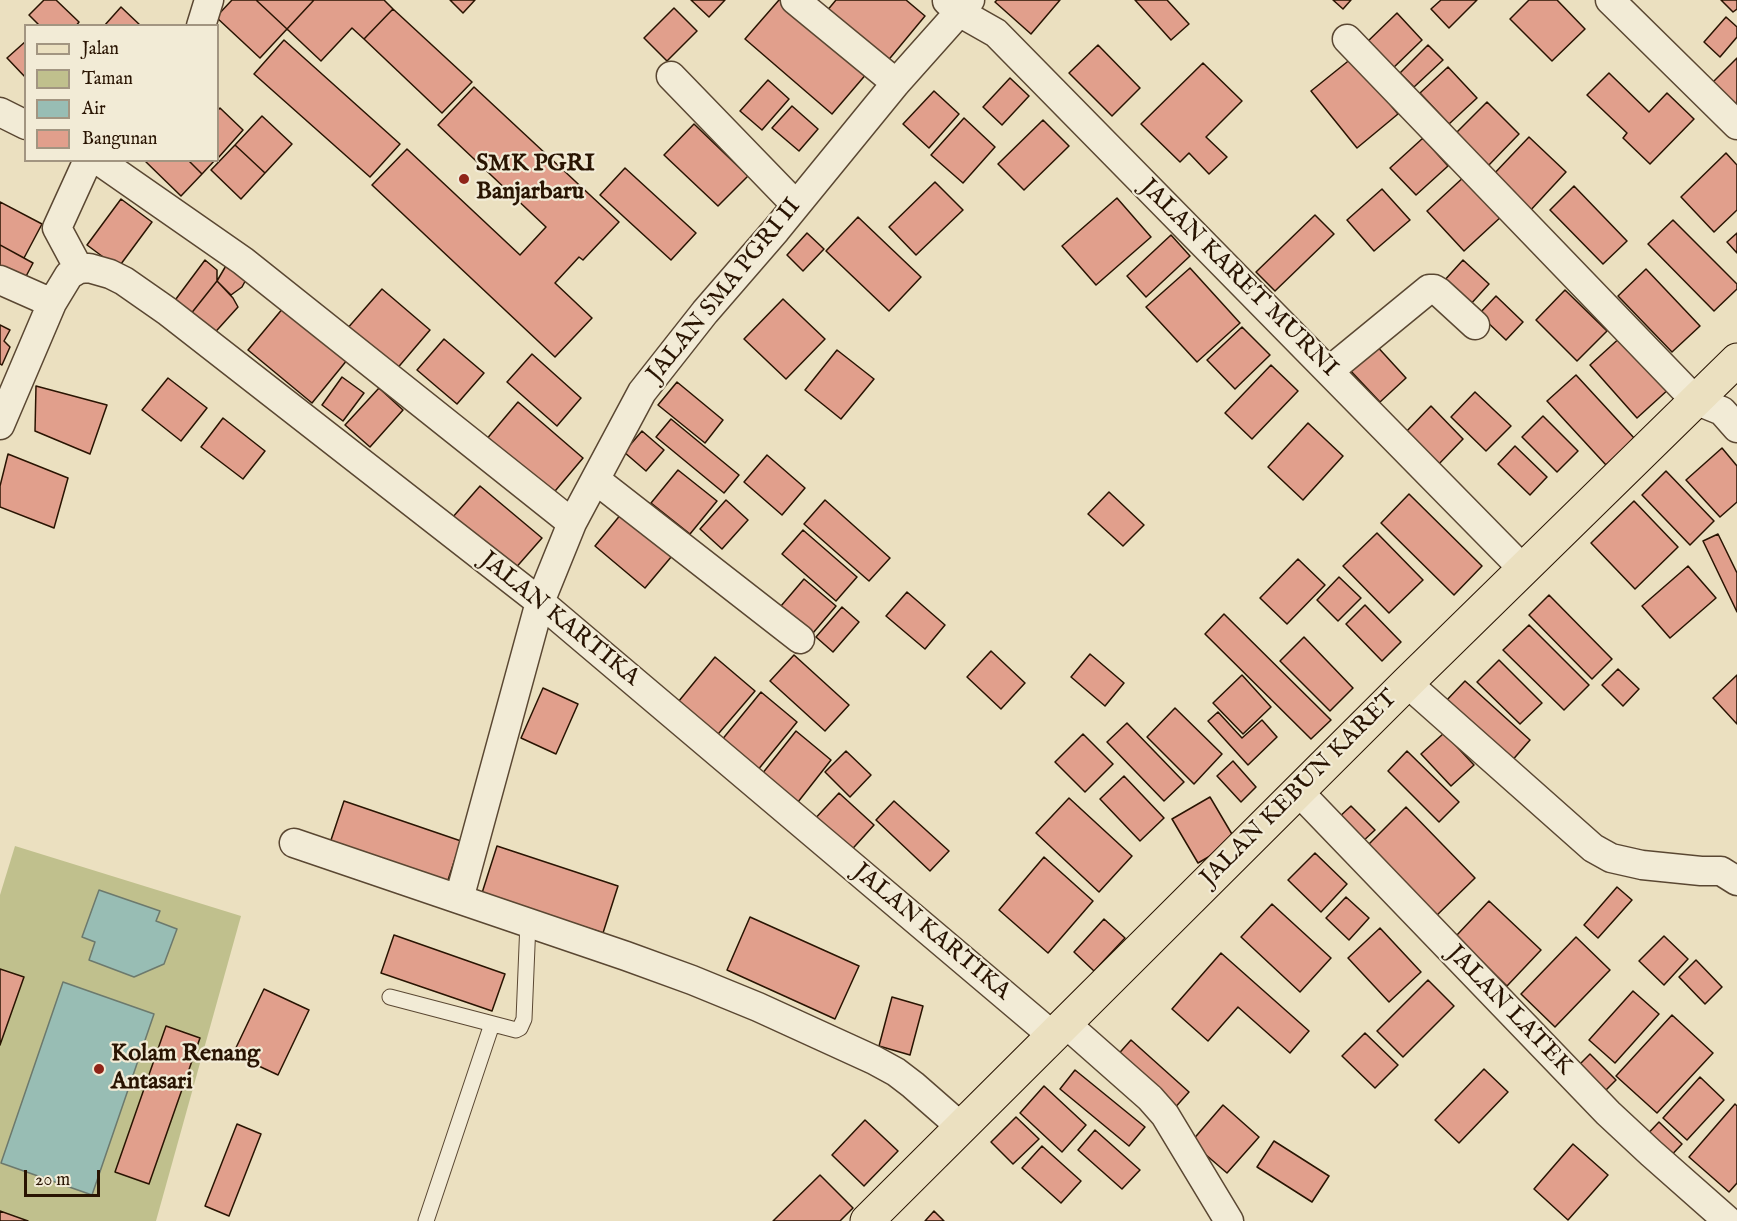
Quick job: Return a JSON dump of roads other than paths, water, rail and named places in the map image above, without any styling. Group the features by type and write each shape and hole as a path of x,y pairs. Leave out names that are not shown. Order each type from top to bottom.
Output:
{"main road":[{"name":"JALAN KEBUN KARET","path":"867,1221 1407,683 1737,360"}],"street":[{"path":"202,24 209,0"},
{"path":"795,0 896,83"},
{"path":"1610,0 1737,125"},
{"name":"JALAN SMA PGRI II","path":"459,899 540,602 572,522 642,392 705,312 896,83 958,4"},
{"name":"JALAN KARET MURNI","path":"958,4 996,33 1523,569"},
{"path":"1347,39 1695,400 1722,411 1737,428"},
{"path":"671,76 796,205"},
{"path":"0,112 24,123"},
{"path":"0,424 52,303 69,275 79,268 57,228 87,162"},
{"path":"101,162 243,261 572,522"},
{"name":"JALAN KARTIKA","path":"79,268 89,268 110,274 167,311 540,602 1059,1029 1150,1098 1165,1115 1229,1221"},
{"path":"0,280 52,303"},
{"path":"1329,371 1429,289 1439,292 1475,326"},
{"path":"596,480 800,639"},
{"path":"1407,683 1593,848 1611,858 1642,865 1721,871 1737,881"},
{"name":"JALAN LATEK","path":"1298,791 1608,1113 1728,1221"},
{"path":"294,843 528,922 758,1006 874,1059 896,1072 961,1127"}],"lane":[{"path":"390,998 516,1030 522,1024 528,922"},
{"path":"426,1221 492,1024"}],"water":[{"path":"99,890 160,911 156,921 177,929 164,964 134,977 89,960 95,942 82,937"},
{"path":"63,982 154,1014 92,1195 1,1163"}],"place":[{"name":"SMK PGRI Banjarbaru","path":"464,179"},
{"name":"Kolam Renang Antasari","path":"99,1069"}]}
